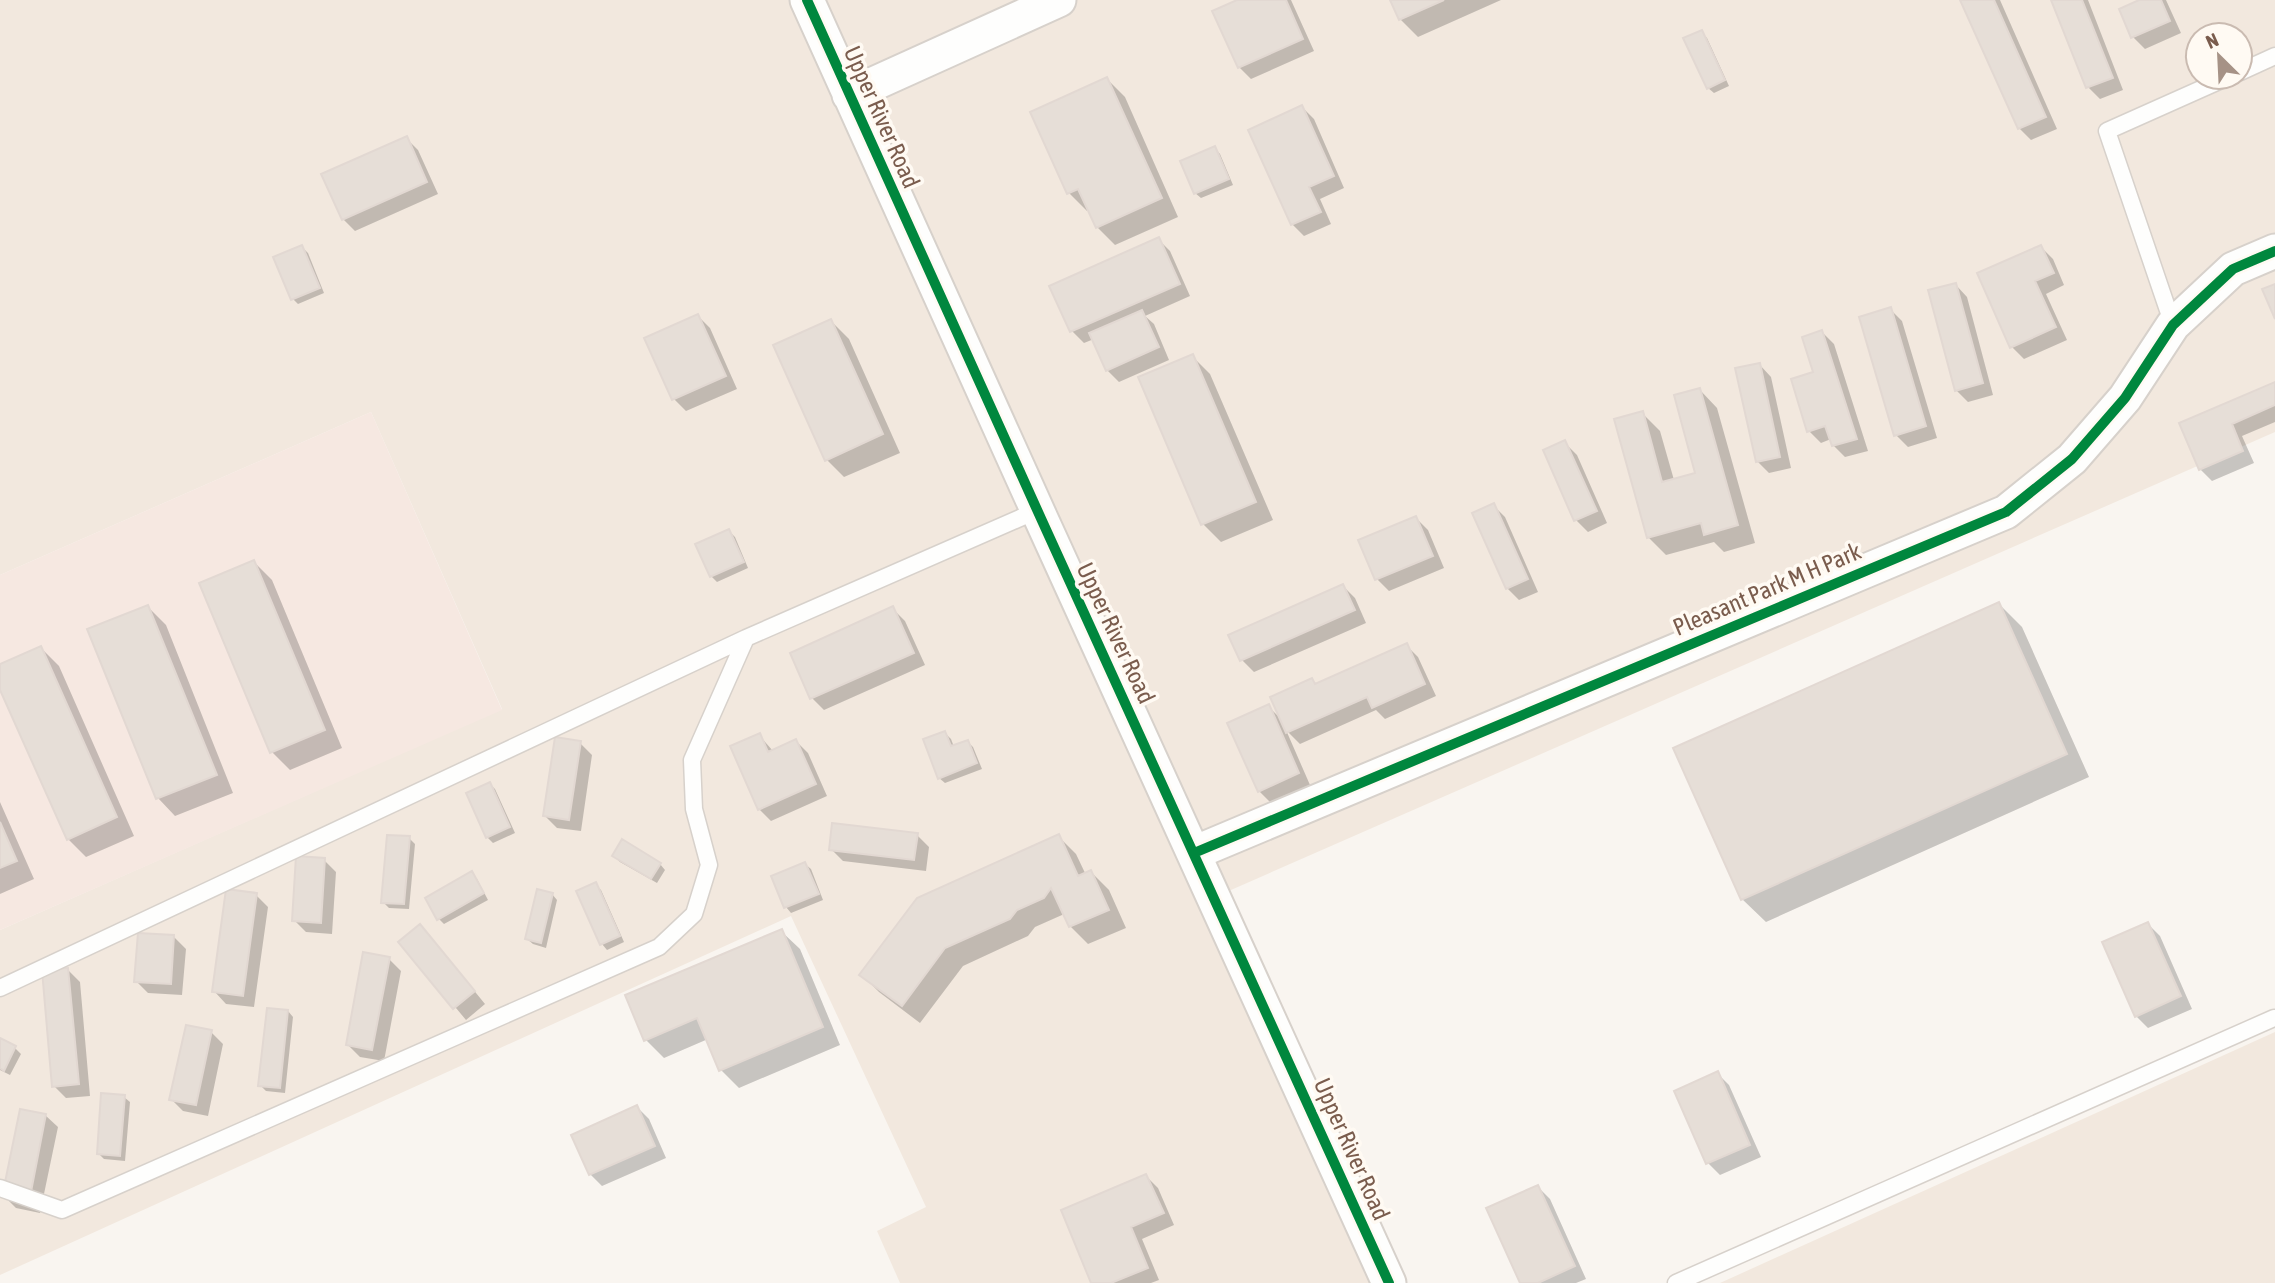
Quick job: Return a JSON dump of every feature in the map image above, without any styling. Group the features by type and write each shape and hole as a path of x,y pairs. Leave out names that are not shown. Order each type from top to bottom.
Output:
{"street":[{"name":"Upper River Road","path":"807,0 1036,511 1389,1283"},
{"path":"849,95 1059,0"},
{"name":"Pleasant Park M H Park","path":"1194,853 2006,512 2071,459 2125,398 2173,325 2234,270 2275,251"}],"lane":[{"path":"2254,66 2275,56"},
{"path":"2173,325 2107,131 2197,91"},
{"path":"0,988 746,638 1036,511"},
{"path":"0,1188 62,1210 659,947 694,914 709,865 694,809 692,760 746,638"},
{"path":"1676,1283 2274,1018"}],"shaded area":[{"path":"0,0 2275,0 2275,432 1215,897 1389,1283 900,1283 877,1231 926,1207 791,916 0,1275 0,930 502,709 371,412 0,575"},
{"path":"371,412 502,710 0,930 0,575"},
{"path":"2275,1032 2275,1283 1720,1283"}],"building":[{"path":"1237,0 1286,0 1303,39 1238,68 1212,11"},
{"path":"1390,0 1444,0 1399,20"},
{"path":"1960,0 1994,0 2046,117 2018,129"},
{"path":"2051,0 2082,0 2113,78 2086,88"},
{"path":"2139,0 2161,0 2170,21 2131,38 2119,9"},
{"path":"1702,30 1725,80 1707,89 1683,38"},
{"path":"1107,77 1162,198 1096,228 1078,189 1067,194 1030,112"},
{"path":"1302,105 1334,176 1309,187 1321,212 1291,225 1248,130"},
{"path":"407,136 427,182 342,220 321,174"},
{"path":"1215,146 1229,179 1194,194 1180,161"},
{"path":"1159,237 1180,284 1070,332 1049,286"},
{"path":"302,245 320,288 291,300 273,257"},
{"path":"2041,245 2054,273 2035,281 2056,327 2010,348 1977,273"},
{"path":"1956,283 1983,383 1955,391 1928,290"},
{"path":"2275,284 2275,319 2262,289"},
{"path":"1891,307 1926,426 1894,436 1859,317"},
{"path":"1142,310 1159,347 1106,371 1089,333"},
{"path":"698,314 726,376 672,400 644,338"},
{"path":"831,319 883,434 825,461 773,345"},
{"path":"1822,330 1857,439 1832,446 1825,426 1807,432 1791,379 1813,372 1802,337"},
{"path":"1193,354 1256,502 1201,525 1138,377"},
{"path":"1760,363 1780,457 1756,462 1735,368"},
{"path":"2275,382 2275,405 2232,424 2243,451 2199,470 2179,423"},
{"path":"1700,388 1738,525 1704,535 1701,523 1647,538 1614,419 1643,411 1662,482 1695,473 1674,395"},
{"path":"1565,440 1597,511 1574,521 1543,450"},
{"path":"1494,503 1528,579 1506,589 1472,513"},
{"path":"1416,516 1433,556 1375,580 1358,540"},
{"path":"729,529 744,562 710,577 695,544"},
{"path":"254,560 325,730 270,753 199,583"},
{"path":"1343,584 1355,610 1240,661 1228,635"},
{"path":"1999,602 2067,754 1741,900 1673,748"},
{"path":"148,605 217,775 156,799 87,629"},
{"path":"893,606 914,653 810,699 790,653"},
{"path":"1407,643 1425,684 1372,708 1367,697 1286,733 1270,697 1312,678 1315,684"},
{"path":"41,646 117,817 67,840 0,690 0,664"},
{"path":"1269,704 1299,773 1258,792 1227,723"},
{"path":"945,731 951,746 968,740 977,763 938,779 923,739"},
{"path":"760,733 768,752 796,739 816,784 758,810 730,746"},
{"path":"555,737 581,741 569,820 543,816"},
{"path":"490,782 510,827 486,838 466,793"},
{"path":"0,822 17,861 0,868"},
{"path":"832,823 918,833 914,860 829,850"},
{"path":"1059,834 1078,876 1091,870 1109,910 1069,927 1051,888 1044,898 1017,910 1010,919 945,948 902,1006 859,975 917,898"},
{"path":"387,835 410,836 404,904 381,903"},
{"path":"622,839 661,863 651,879 612,856"},
{"path":"296,856 325,858 321,923 292,921"},
{"path":"805,862 819,894 784,908 771,876"},
{"path":"472,871 484,893 437,920 425,898"},
{"path":"596,882 620,936 600,945 576,891"},
{"path":"226,889 257,893 243,996 212,992"},
{"path":"537,889 553,893 541,943 525,939"},
{"path":"2148,922 2181,996 2135,1017 2102,942"},
{"path":"420,924 475,991 453,1009 398,942"},
{"path":"782,929 823,1027 719,1071 697,1018 644,1041 625,995"},
{"path":"138,933 174,935 171,984 134,982"},
{"path":"363,952 390,957 372,1050 346,1045"},
{"path":"68,968 79,1084 52,1087 42,970"},
{"path":"267,1008 288,1010 280,1088 258,1086"},
{"path":"186,1025 212,1030 196,1105 169,1100"},
{"path":"0,1038 16,1046 4,1071 0,1068"},
{"path":"1718,1071 1750,1145 1706,1164 1674,1091"},
{"path":"101,1093 125,1095 120,1156 97,1154"},
{"path":"637,1105 655,1146 589,1175 571,1135"},
{"path":"20,1109 46,1114 29,1202 2,1197"},
{"path":"1146,1174 1164,1213 1131,1227 1148,1268 1111,1283 1091,1283 1061,1210"},
{"path":"1538,1185 1575,1266 1538,1283 1520,1283 1486,1208"}],"cycle path":[{"path":"807,0 1389,1283"},
{"path":"1194,853 2006,512 2072,459 2125,398 2173,325 2233,269 2275,251"}]}
